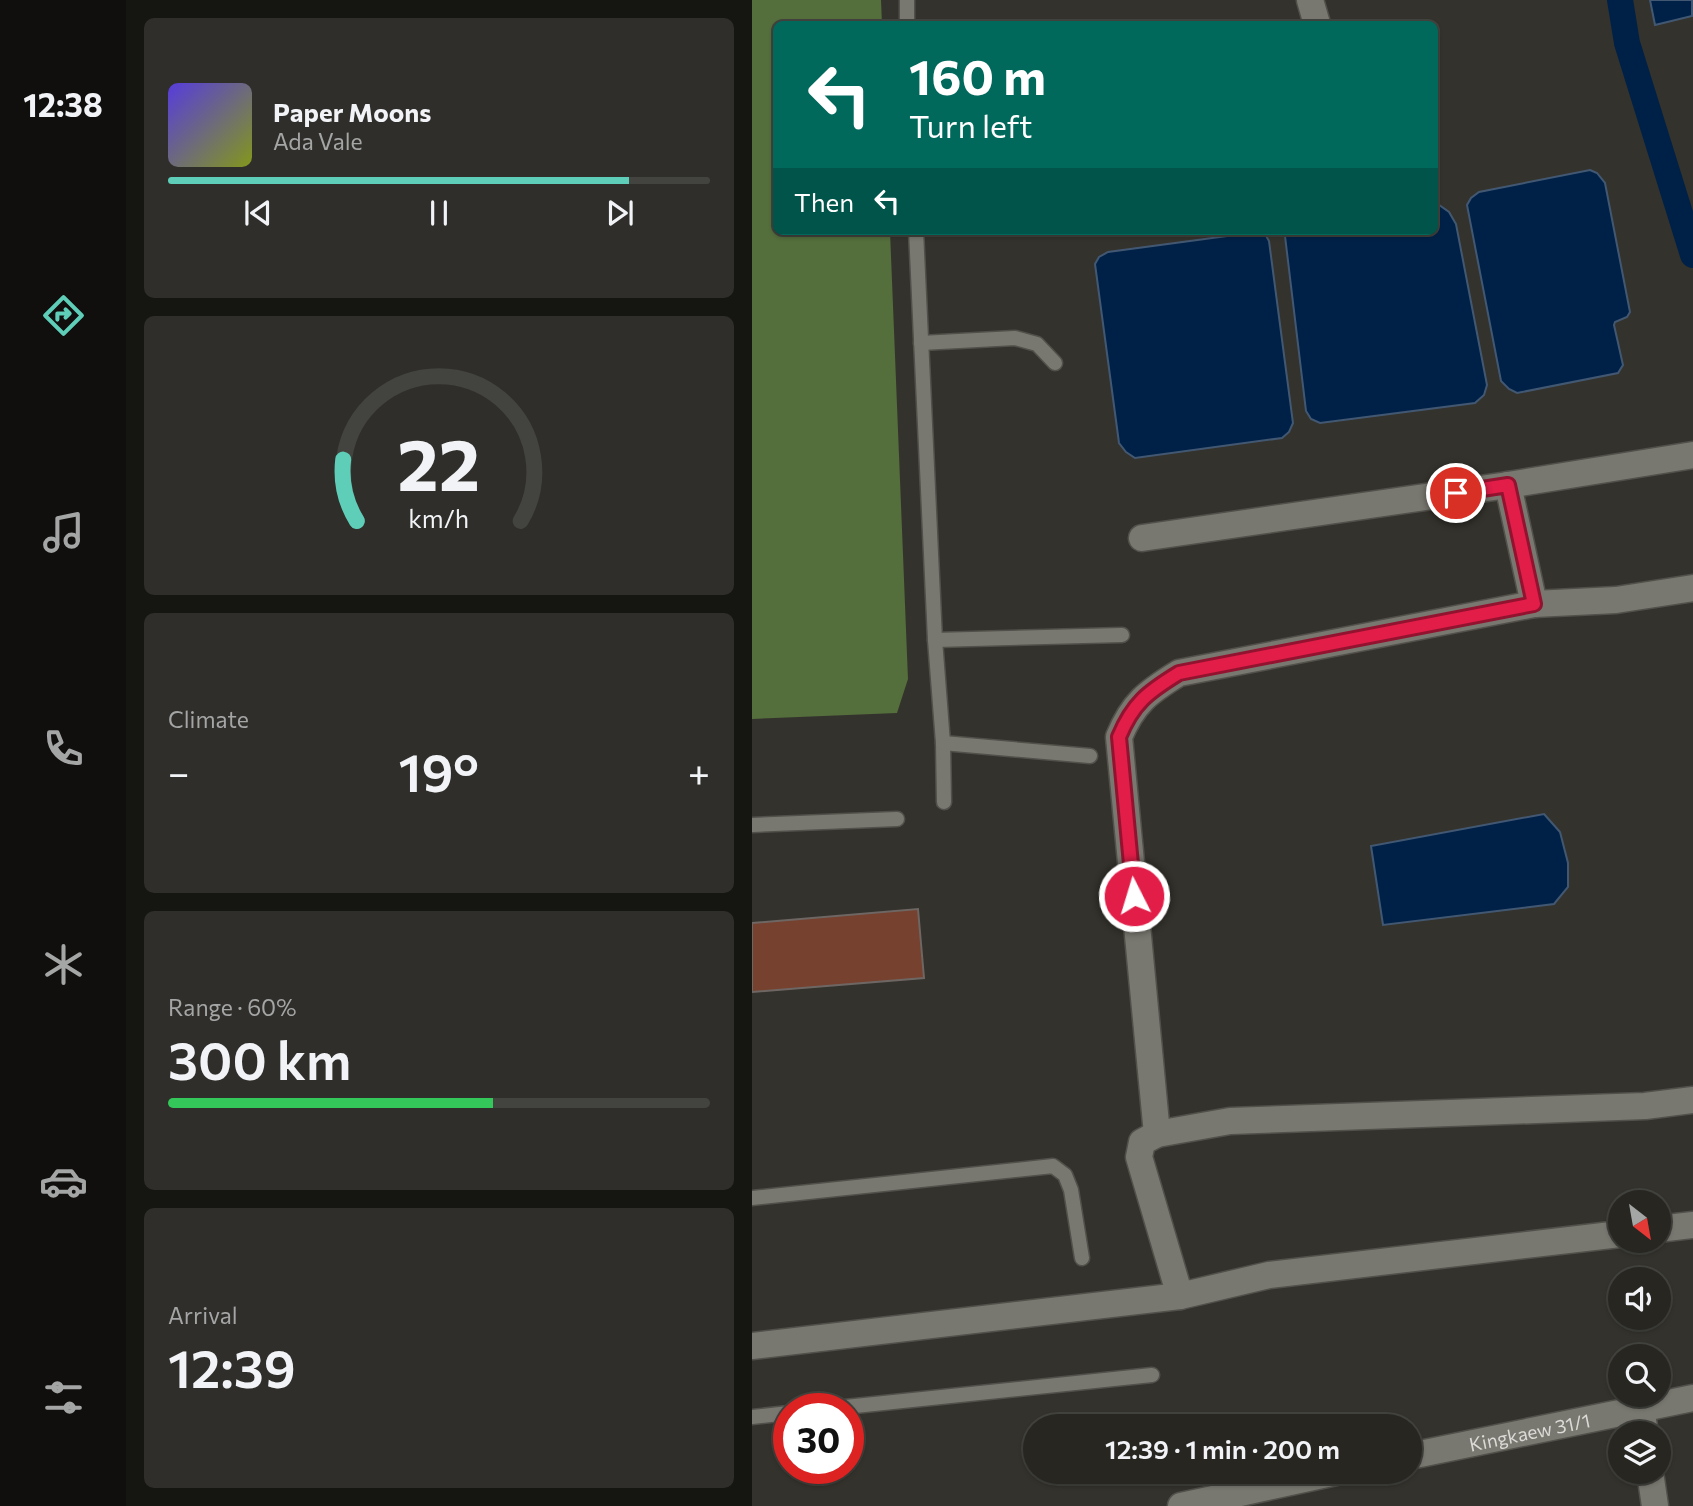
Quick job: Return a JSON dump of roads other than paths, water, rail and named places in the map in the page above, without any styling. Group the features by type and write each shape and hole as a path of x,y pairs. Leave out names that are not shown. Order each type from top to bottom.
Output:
{"street":[{"path":"1310,0 1316,21"},
{"path":"1142,538 1508,485 1692,455"},
{"path":"1508,485 1534,604"},
{"path":"1157,1134 1119,737 1129,713 1154,688 1179,673 1534,604 1616,600 1692,588"},
{"path":"1180,1296 1139,1157 1142,1142 1157,1134 1230,1121 1645,1107 1692,1100"},
{"path":"1671,1227 1692,1225"},
{"path":"752,1346 1180,1296 1269,1275 1608,1235"},
{"name":"Kingkaew 31/1","path":"1643,1421 1692,1398"},
{"name":"Kingkaew 31/1","path":"1422,1454 1608,1426"},
{"path":"1181,1506 1281,1484"},
{"path":"1652,1484 1655,1506"}],"lane":[{"path":"907,0 907,21"},
{"path":"916,235 944,802"},
{"path":"921,343 1014,338 1037,344 1055,363"},
{"path":"935,640 1122,635"},
{"path":"943,743 1090,756"},
{"path":"752,825 897,819"},
{"path":"752,1198 1053,1166 1065,1175 1071,1190 1082,1258"},
{"path":"864,1405 1152,1374"},
{"path":"752,1417 773,1415"}],"water":[{"path":"1650,0 1692,0 1692,16 1655,25"},
{"path":"1590,170 1597,173 1605,183 1630,312 1614,325 1623,365 1618,373 1517,393 1501,381 1467,205 1479,192"},
{"path":"1438,204 1449,212 1456,224 1487,385 1484,395 1475,403 1320,423 1311,419 1306,411 1285,236 1438,235"},
{"path":"1235,235 1266,235 1269,241 1293,423 1289,432 1282,438 1135,458 1126,452 1119,443 1095,264 1099,257 1108,252"},
{"path":"1544,814 1560,832 1568,863 1568,887 1554,904 1383,925 1371,846"}],"waterway":[{"path":"1620,0 1627,43 1693,255"}]}
